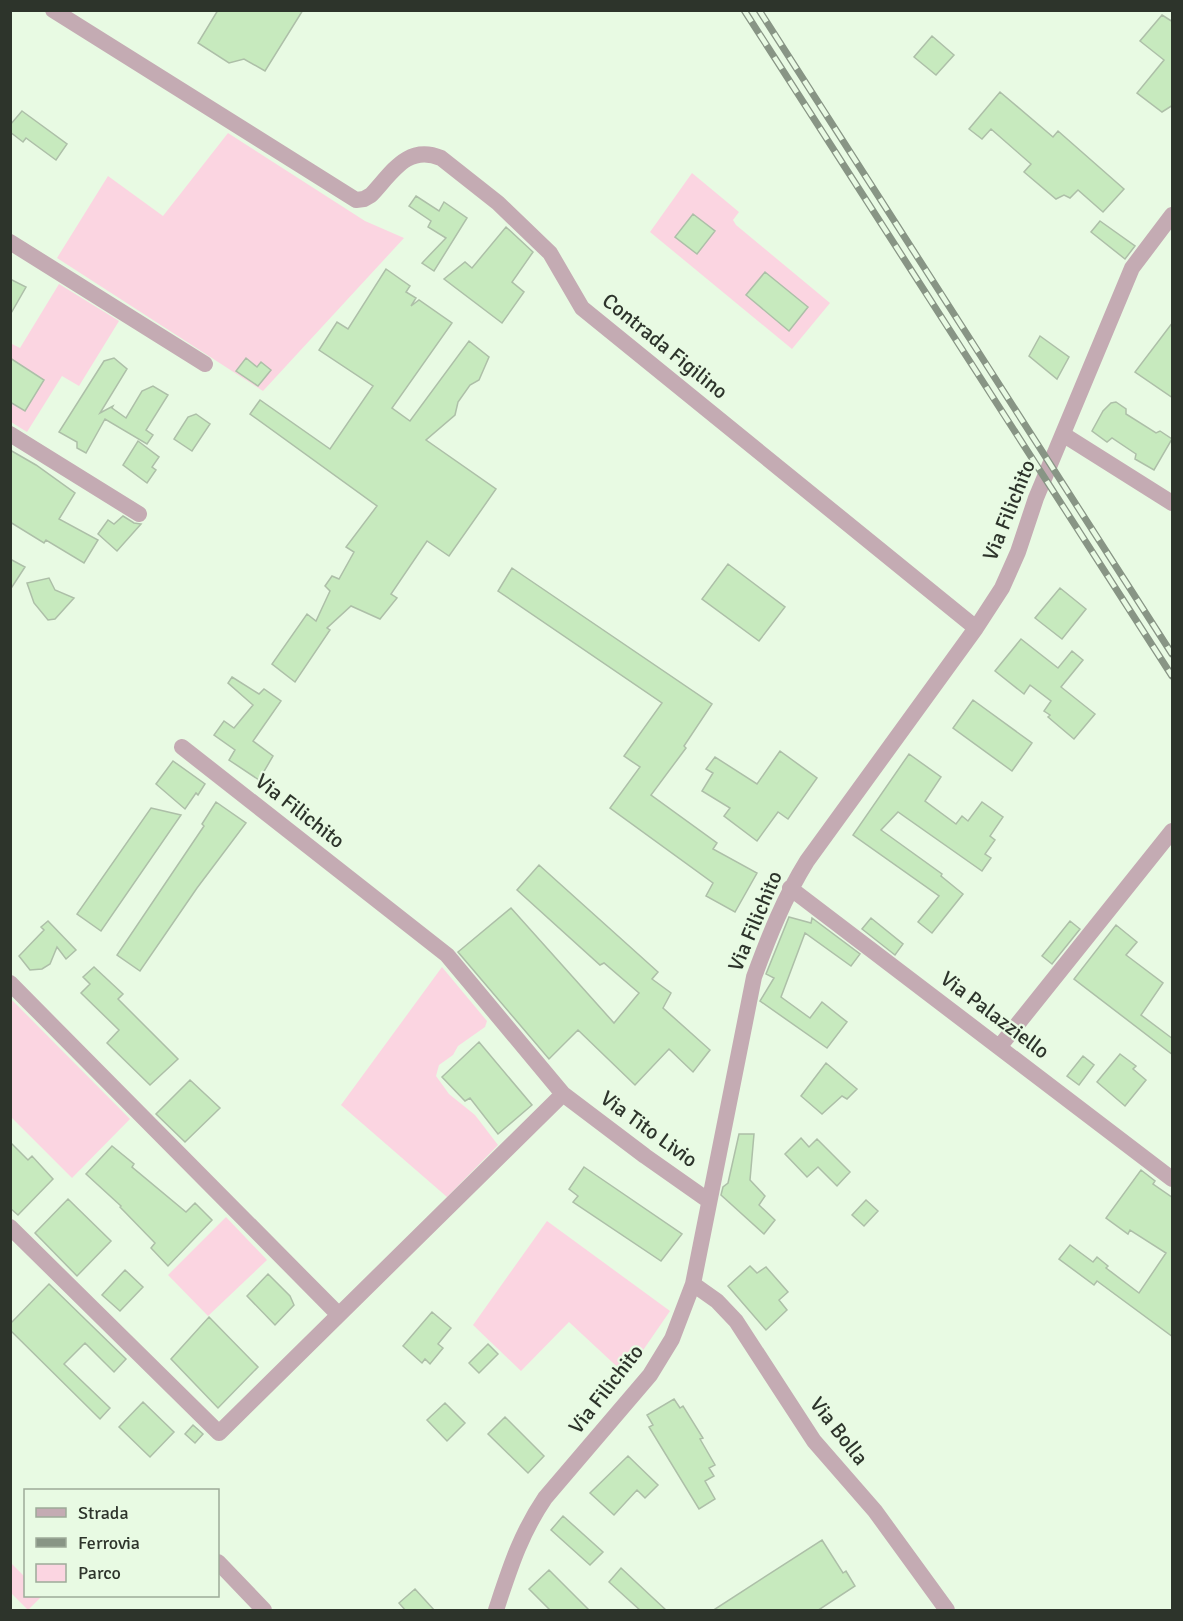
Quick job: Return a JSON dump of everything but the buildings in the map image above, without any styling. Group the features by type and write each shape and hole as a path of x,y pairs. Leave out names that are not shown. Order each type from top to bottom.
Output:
{"street":[{"name":"Contrada Figilino","path":"53,10 356,200 371,195 410,156 420,153 441,158 498,204 550,253 582,308 976,628"},
{"name":"Via Filichito","path":"496,1611 522,1534 532,1517 545,1498 650,1375 672,1339 693,1284 754,977 790,888 976,628 1002,588 1018,552 1036,498 1132,268 1173,216"},
{"path":"10,242 205,364"},
{"path":"10,434 139,514"},
{"path":"1064,435 1173,503"},
{"name":"Via Filichito","path":"182,747 447,955 562,1094"},
{"path":"1000,1046 1173,831"},
{"name":"Via Palazziello","path":"790,888 1173,1179"},
{"path":"10,983 338,1314"},
{"path":"10,1227 219,1433 562,1094"},
{"name":"Via Tito Livio","path":"562,1094 709,1201"},
{"name":"Via Bolla","path":"693,1284 717,1300 736,1321 814,1441 875,1511 947,1611"},
{"path":"219,1563 264,1611"}],"green space":[{"path":"228,133 365,221 404,238 263,391 57,258 108,176 163,216"},
{"path":"692,173 739,212 733,220 736,225 830,303 792,349 650,232"},
{"path":"59,284 119,321 79,386 62,376 27,432 11,422 10,343 20,348"},
{"path":"442,967 487,1021 485,1027 458,1046 453,1055 439,1065 436,1076 449,1094 475,1115 498,1145 447,1197 341,1105"},
{"path":"11,999 130,1119 72,1178 11,1117"},
{"path":"226,1217 267,1260 208,1316 168,1275"},
{"path":"547,1221 670,1311 626,1375 569,1322 521,1371 473,1325"},
{"path":"10,1562 24,1576 24,1597 41,1597 28,1610 11,1593"}],"railway":[{"path":"744,10 1172,676"},
{"path":"759,10 1172,654"}]}
